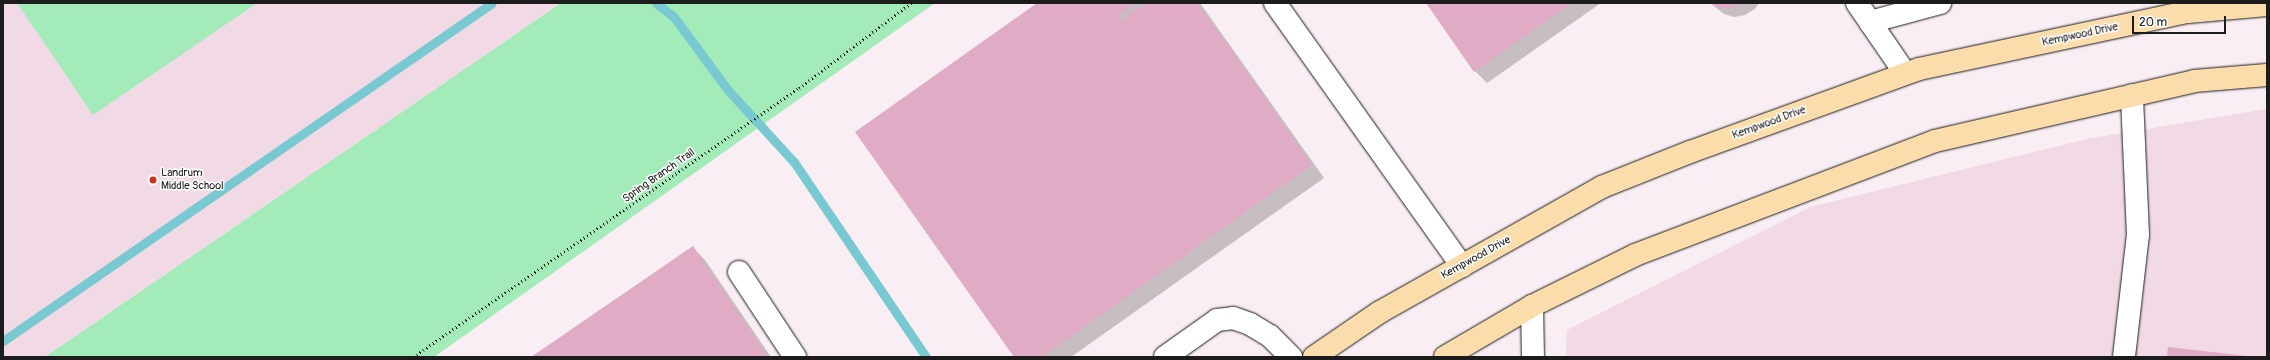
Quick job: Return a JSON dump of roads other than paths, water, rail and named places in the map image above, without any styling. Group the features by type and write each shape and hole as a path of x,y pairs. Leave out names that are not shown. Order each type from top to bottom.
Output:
{"main road":[{"name":"Kempwood Drive","path":"1314,357 1380,312 1602,187 1690,152 1905,73 1926,67 2188,12 2227,6 2267,5"},
{"path":"1445,357 1532,306 1635,255 1936,141 2194,81 2267,75"}],"lane":[{"path":"1275,3 1462,266"},
{"path":"1857,3 1905,73"},
{"path":"1870,22 1940,3"},
{"path":"2124,357 2138,235 2132,95"},
{"path":"740,272 795,357"},
{"path":"1532,306 1533,357"},
{"path":"1165,357 1217,320 1233,318 1250,324 1270,336 1291,357"}],"waterway":[{"path":"3,341 492,3"},
{"path":"656,3 674,17 727,89 794,162 926,357"}],"place":[{"name":"Landrum Middle School","path":"153,180"}]}
